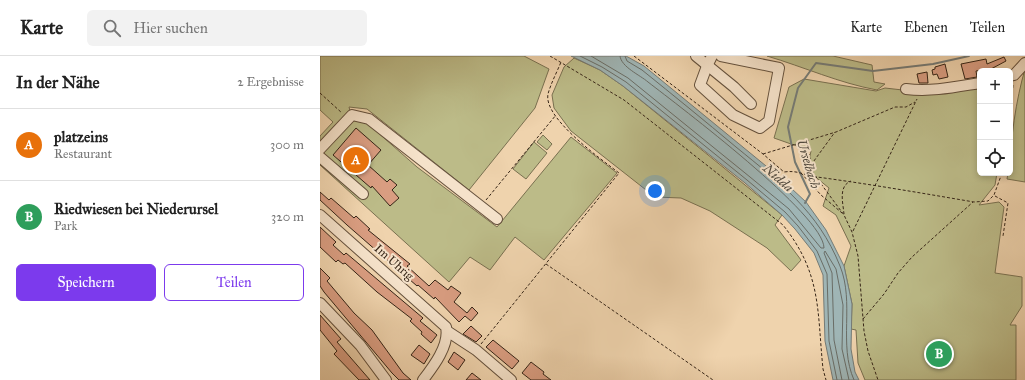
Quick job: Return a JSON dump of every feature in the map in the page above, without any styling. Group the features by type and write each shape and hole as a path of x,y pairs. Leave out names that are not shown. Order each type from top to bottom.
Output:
{"street":[{"path":"696,56 734,87 751,104"},
{"path":"712,56 700,85 733,114 760,128 769,121 779,68 721,56"},
{"path":"1013,74 1025,63"},
{"path":"906,89 921,91 947,89 977,84"},
{"path":"320,149 352,115 370,119 497,219"},
{"path":"320,157 363,194"},
{"name":"Im Uhrig","path":"320,215 441,321 447,331 476,350 511,380"},
{"path":"320,303 360,345 386,380"},
{"path":"423,380 437,360 447,331"}],"path":[{"path":"550,56 624,100 783,225 797,243 809,267 817,296 823,369 826,380"},
{"path":"634,56 763,154 784,172 796,171 816,177 874,184 974,202 988,201 994,195 1001,176"},
{"path":"476,350 619,173 567,131 550,106 548,95 561,62"},
{"path":"320,93 348,119"},
{"path":"763,154 836,132 895,107 906,107 915,102 852,232"},
{"path":"480,207 556,115"},
{"path":"811,165 836,132"},
{"path":"795,144 809,154 811,165 816,177 844,214 852,232 858,256 863,319 868,351 878,380"},
{"path":"801,173 821,195 844,214"},
{"path":"844,214 843,188 846,183 851,181"},
{"path":"994,195 1008,203 1003,236"},
{"path":"863,319 912,257 974,202"},
{"path":"545,263 713,380"}],"shaded area":[{"path":"320,56 524,56 549,69 535,108 469,190 367,109 349,107 352,118 367,123 417,167 497,227 571,137 617,173 544,260 515,237 490,270 470,257 449,282 320,165 320,136 333,122 320,110"},
{"path":"767,56 833,56 872,65 874,82 885,84 877,90 863,87"},
{"path":"574,58 600,70 623,86 782,215 775,225 801,260 791,271 767,248 710,211 681,198 655,197 571,131 554,108 552,95 564,67"},
{"path":"1025,69 1025,182 1007,179 1008,176 1013,176 1013,127"},
{"path":"804,79 876,91 885,88 929,93 977,85 977,176 996,176 995,185 979,205 999,202 1004,207 995,273 1022,277 1022,306 1010,325 1016,325 1016,380 865,380 858,363 856,330 851,329 852,304 844,266 851,246 836,215 823,206 829,188 807,170 811,151 774,138 789,87"},
{"path":"543,135 552,144 547,150 537,142"},
{"path":"534,142 547,153 526,179 513,169"}],"water":[{"name":"Nidda","path":"571,56 626,56 644,66 777,175 806,202 826,230 844,266 852,304 851,349 855,372 859,380 833,380 825,341 823,275 814,253 795,229 782,215 745,183 623,86 600,70"}],"building":[{"path":"1004,57 1006,61 993,68 977,68 977,77 965,79 961,64 986,59 987,64"},
{"path":"945,64 948,77 939,79 937,74 933,75 932,70 935,69 935,67"},
{"path":"927,72 928,83 919,83 917,74"},
{"path":"356,128 381,150 368,165 387,182 390,179 397,185 392,190 399,198 390,206 372,186 371,188 333,155"},
{"path":"320,192 329,200 331,198 354,218 356,216 370,229 368,230 410,264 407,266 429,286 435,280 448,290 451,286 461,293 454,302 467,313 472,307 478,313 471,321 465,316 459,322 435,297 434,299 418,285 417,286 320,200"},
{"path":"320,227 336,242 333,245 344,255 346,253 423,318 420,321 437,335 431,343 410,321 412,319 377,292 345,263 343,264 338,260 336,262 320,247"},
{"path":"320,268 330,278 327,281 354,313 372,330 403,373 411,380 399,380 392,373 324,292 320,286"},
{"path":"320,315 341,339 337,342 370,380 359,380 334,354 337,351 320,330"},
{"path":"471,326 482,336 476,342 463,334"},
{"path":"493,340 519,361 512,369 486,347"},
{"path":"419,345 430,354 424,364 411,355"},
{"path":"454,352 465,360 458,370 448,362"},
{"path":"531,362 544,372 543,374 551,380 531,380 522,373"},
{"path":"472,373 481,380 466,380"}],"waterway":[{"name":"Urselbach","path":"805,203 810,194 795,162 788,127 798,88 816,63 873,71 933,64 969,56"}],"place":[{"name":"platzeins","path":"356,160"},
{"name":"Riedwiesen bei Niederursel","path":"939,354"}]}
